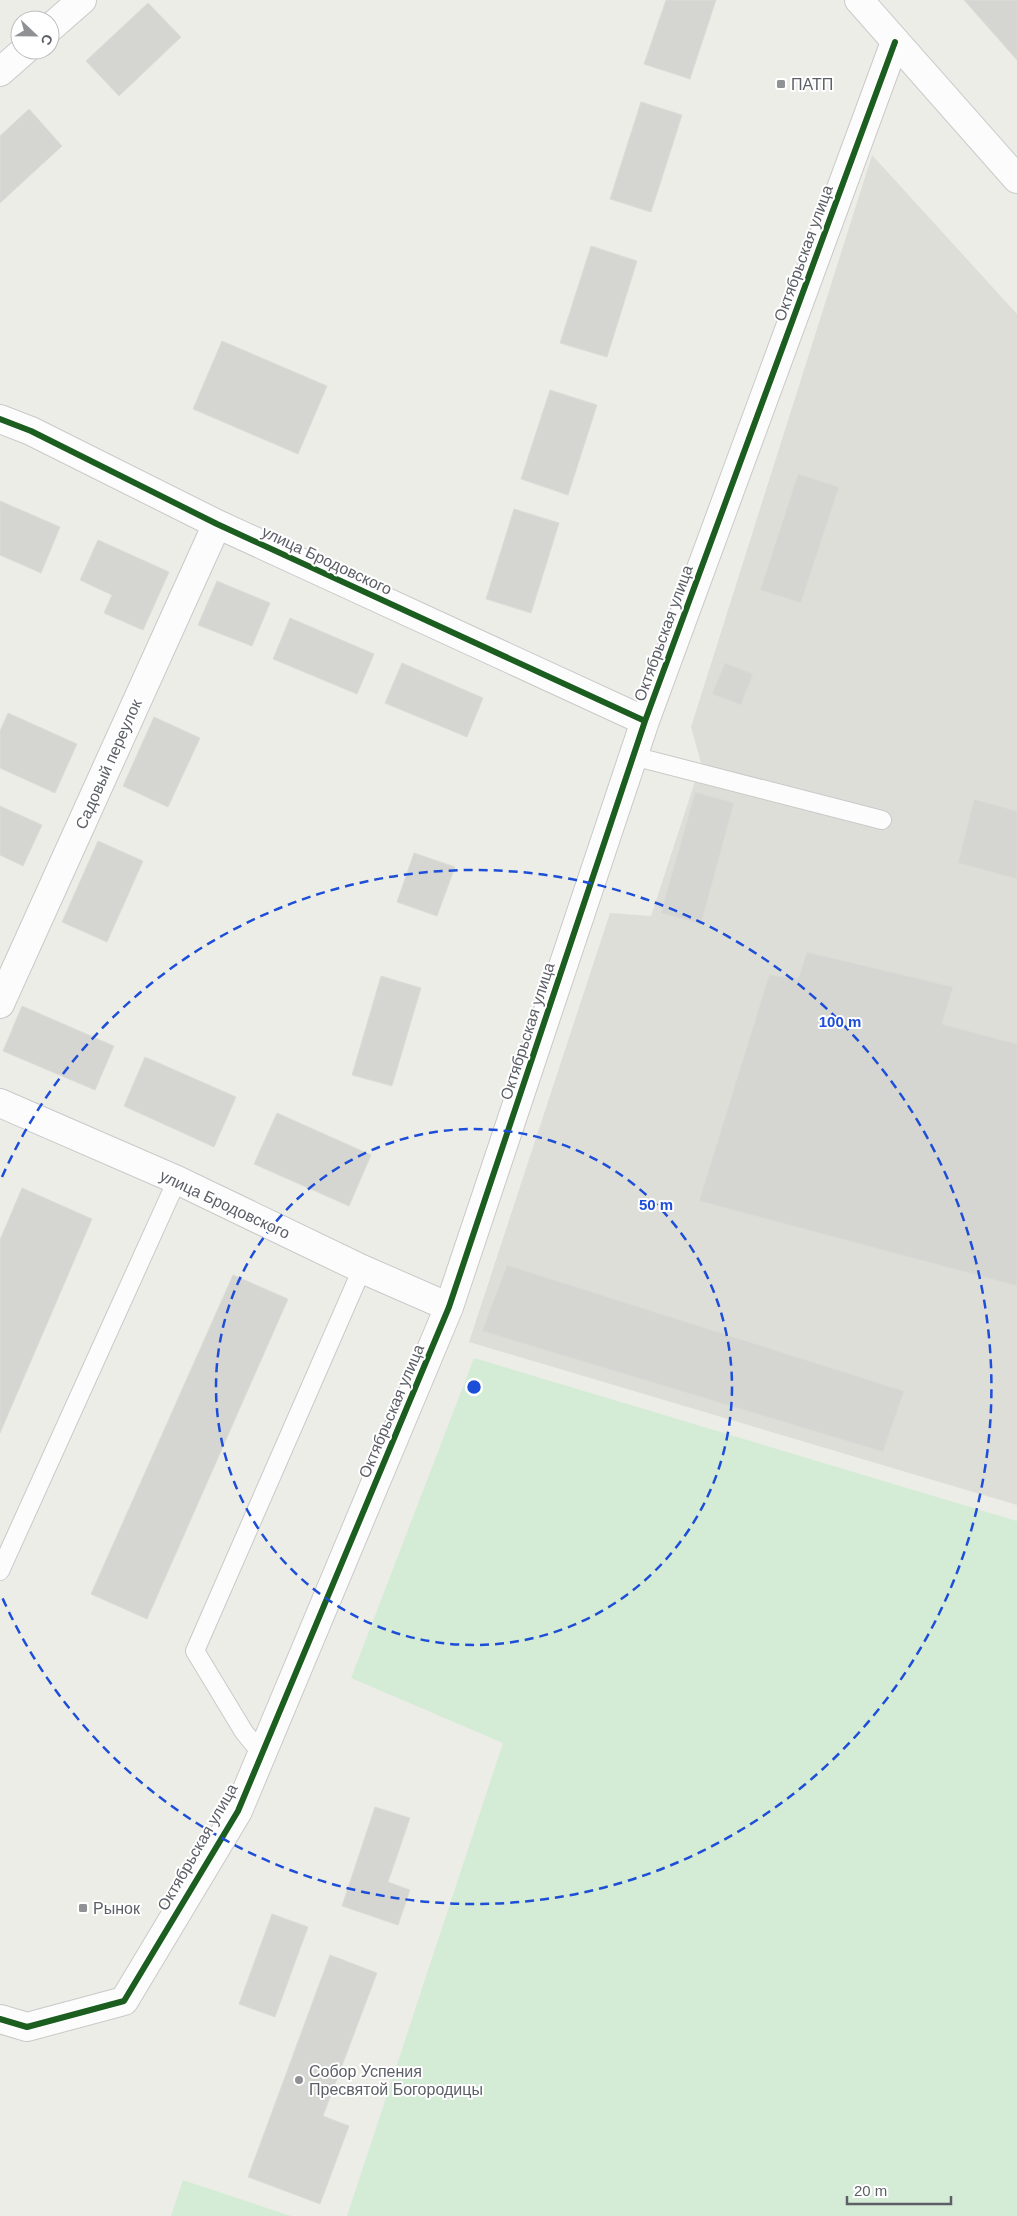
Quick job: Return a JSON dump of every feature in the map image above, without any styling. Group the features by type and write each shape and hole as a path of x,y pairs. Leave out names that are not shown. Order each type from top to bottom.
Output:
{"street":[{"path":"60,19 82,0"},
{"path":"859,0 1017,179"},
{"name":"Октябрьская улица","path":"0,2019 27,2028 124,2001 238,1811 449,1307 645,721 895,42"},
{"path":"0,72 14,60"},
{"name":"улица Бродовского","path":"0,419 31,431 217,524 645,721"},
{"name":"Садовый переулок","path":"0,1004 217,524"},
{"name":"улица Бродовского","path":"0,1102 177,1180 362,1269 449,1307"}],"lane":[{"path":"633,756 882,820"},
{"path":"0,1571 177,1180"},
{"path":"262,1754 244,1732 195,1651 362,1269"}],"shaded area":[{"path":"872,155 1017,314 1017,1505 469,1342 610,913 651,916 701,763 691,727"}],"green space":[{"path":"474,1358 1017,1521 1017,2216 347,2216 503,1743 351,1678"},
{"path":"183,2180 291,2216 171,2216"}],"building":[{"path":"666,0 716,0 690,79 644,64"},
{"path":"964,0 1017,0 1017,60"},
{"path":"148,3 181,37 119,96 86,61"},
{"path":"641,102 682,115 651,212 610,199"},
{"path":"29,109 62,146 0,203 0,136"},
{"path":"591,246 637,261 607,357 560,343"},
{"path":"222,341 327,386 298,454 193,409"},
{"path":"550,390 597,405 568,495 521,479"},
{"path":"798,474 839,487 801,603 760,590"},
{"path":"0,501 60,527 41,573 0,555"},
{"path":"514,509 559,523 531,613 486,599"},
{"path":"98,540 169,572 143,630 104,613 112,595 80,580"},
{"path":"217,581 270,603 252,646 198,625"},
{"path":"290,618 374,654 357,694 273,659"},
{"path":"402,663 483,698 467,737 385,703"},
{"path":"725,663 753,674 741,705 712,694"},
{"path":"8,713 77,744 55,793 0,768 0,731"},
{"path":"154,717 200,738 168,807 123,786"},
{"path":"695,792 734,803 701,924 661,913"},
{"path":"974,799 1017,811 1017,879 958,863"},
{"path":"0,806 42,825 23,866 0,855"},
{"path":"98,841 143,861 107,942 62,922"},
{"path":"414,853 455,867 437,916 397,902"},
{"path":"807,952 953,987 942,1024 1017,1044 1017,1286 699,1201 769,975 798,979"},
{"path":"381,976 421,988 392,1086 352,1075"},
{"path":"22,1006 114,1046 95,1090 3,1051"},
{"path":"145,1057 236,1097 214,1147 124,1106"},
{"path":"277,1113 371,1155 349,1206 254,1164"},
{"path":"22,1188 92,1219 0,1433 0,1240"},
{"path":"507,1265 904,1391 883,1452 482,1331"},
{"path":"233,1275 288,1299 147,1619 91,1594"},
{"path":"375,1807 410,1818 388,1882 410,1890 398,1925 342,1906"},
{"path":"272,1914 308,1927 275,2017 239,2004"},
{"path":"330,1955 377,1973 323,2116 349,2126 320,2204 248,2177"}],"cycle path":[{"path":"0,2019 27,2027 124,2001 238,1811 449,1307 645,721 895,42"},
{"path":"0,419 31,431 217,524 645,721"}],"place":[{"name":"ПАТП","path":"781,84"},
{"name":"Рынок","path":"83,1908"},
{"name":"Собор Успения Пресвятой Богородицы","path":"299,2080"}]}
